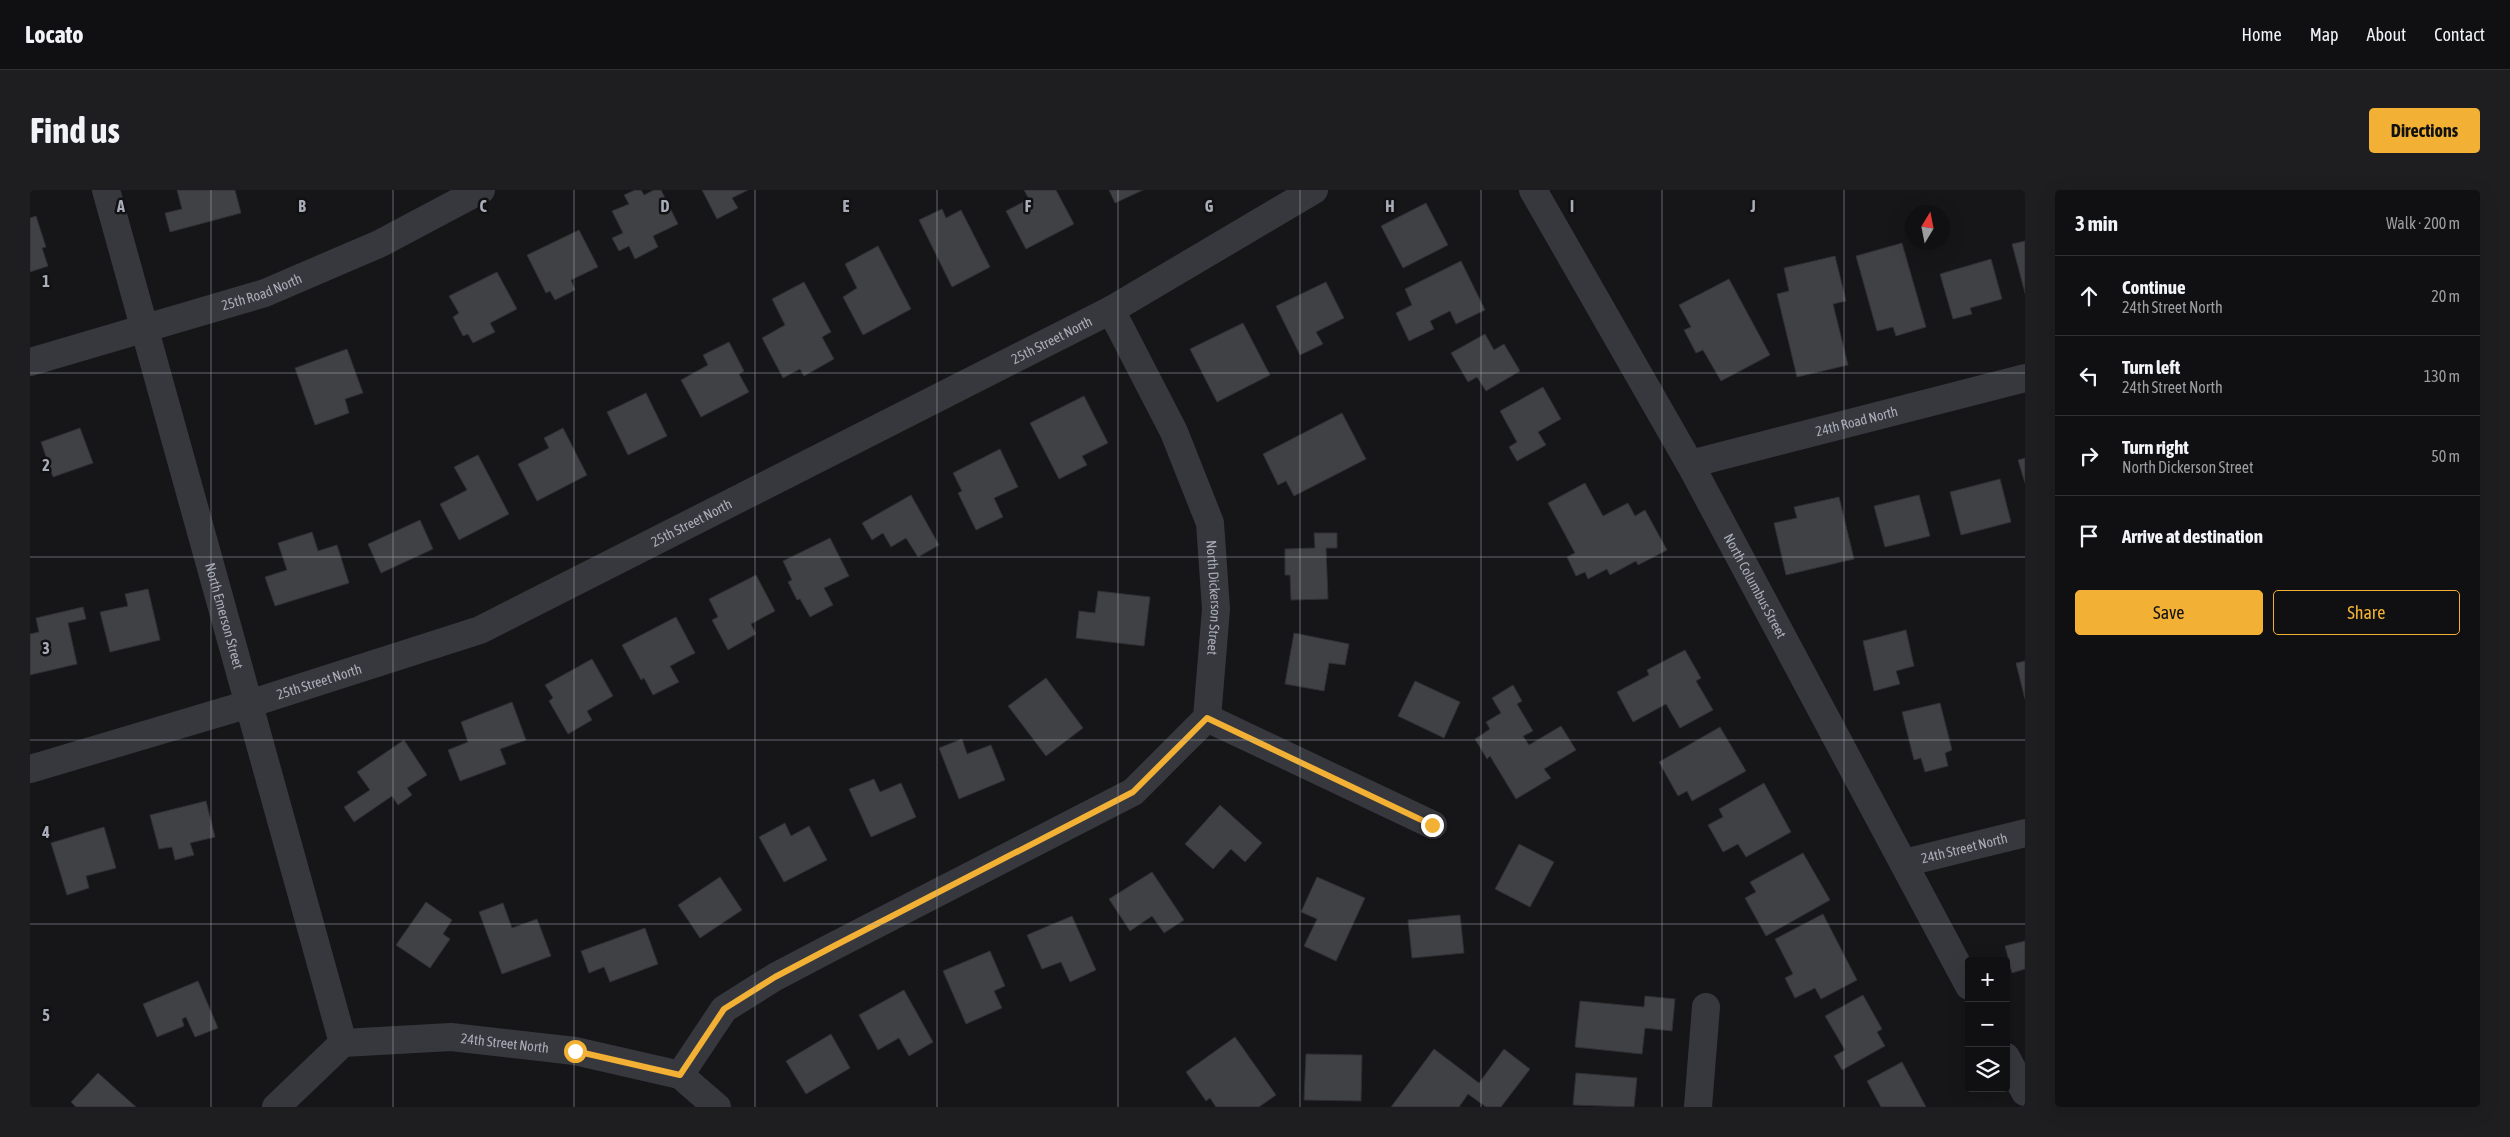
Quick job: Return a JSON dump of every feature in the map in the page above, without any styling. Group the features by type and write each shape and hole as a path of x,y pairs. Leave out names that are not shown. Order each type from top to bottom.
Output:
{"street":[{"name":"North Emerson Street","path":"106,190 343,1043"},
{"name":"25th Road North","path":"30,362 265,293 379,244 481,190"},
{"name":"25th Street North","path":"30,768 249,704 480,630 1111,310 1314,190"},
{"name":"North Columbus Street","path":"1533,190 1690,464 1965,978"},
{"name":"North Dickerson Street","path":"1111,310 1174,432 1210,522 1216,609 1207,718"},
{"name":"24th Road North","path":"1690,464 2025,378"},
{"path":"717,1107 680,1075 724,1009 775,977 1133,792 1207,718 1432,825"},
{"name":"24th Street North","path":"1904,863 2025,833"},
{"path":"1698,1107 1706,1007"},
{"name":"24th Street North","path":"343,1043 451,1037 575,1051 680,1075"},
{"path":"276,1107 343,1043"},
{"path":"2010,1064 2025,1092"}],"building":[{"path":"177,190 235,190 241,213 170,232 165,213 182,209"},
{"path":"635,190 641,190 644,195 654,190 661,190 678,224 653,236 658,247 635,259 629,246 619,251 612,238 623,233 612,211 629,204 624,195"},
{"path":"702,190 748,190 732,198 738,208 717,219"},
{"path":"1024,190 1056,190 1074,224 1026,249 1006,211 1029,199"},
{"path":"1109,190 1143,190 1115,203"},
{"path":"1426,203 1448,245 1403,268 1381,226"},
{"path":"942,209 946,218 961,210 990,267 952,287 919,220"},
{"path":"36,216 46,247 42,248 48,266 30,272 30,218"},
{"path":"579,230 598,267 571,280 575,290 555,300 550,291 546,293 527,255"},
{"path":"2025,241 2025,293 2012,244"},
{"path":"1902,243 1926,327 1896,336 1893,327 1877,331 1856,256"},
{"path":"878,246 911,309 863,335 843,297 857,288 845,264"},
{"path":"1835,256 1846,301 1833,304 1848,365 1797,377 1777,294 1789,291 1784,268"},
{"path":"1991,259 2002,299 1970,308 1972,314 1953,319 1940,274"},
{"path":"1461,261 1485,310 1456,324 1450,311 1430,321 1434,329 1409,341 1396,313 1412,305 1405,289"},
{"path":"497,272 517,309 490,323 495,332 473,343 468,334 463,336 453,317 459,313 449,296"},
{"path":"1729,279 1770,355 1721,381 1703,350 1696,353 1684,330 1691,327 1679,305"},
{"path":"804,282 831,332 822,337 834,359 804,376 800,369 783,378 762,338 785,325 772,299"},
{"path":"1326,282 1344,318 1316,332 1323,344 1300,355 1276,306"},
{"path":"1243,323 1270,375 1217,402 1190,349"},
{"path":"1485,334 1494,350 1504,344 1520,371 1486,391 1477,377 1468,382 1451,353"},
{"path":"729,342 744,371 739,374 749,392 701,417 681,380 708,365 703,355"},
{"path":"347,349 363,393 345,399 349,413 315,425 295,368"},
{"path":"1543,387 1561,419 1538,432 1546,445 1517,461 1509,447 1517,442 1500,411"},
{"path":"646,393 667,436 628,455 607,412"},
{"path":"1084,396 1108,443 1082,456 1087,465 1059,479 1030,423"},
{"path":"1342,413 1366,459 1294,496 1286,481 1278,485 1263,454"},
{"path":"80,428 93,463 53,477 41,442"},
{"path":"563,428 587,475 537,501 518,464 549,448 544,438"},
{"path":"1000,449 1018,487 994,498 1003,517 976,530 958,493 962,491 953,473"},
{"path":"478,455 509,514 459,540 440,504 467,490 454,467"},
{"path":"2025,458 2025,483 2018,460"},
{"path":"2000,479 2011,522 1961,535 1950,492"},
{"path":"1585,483 1603,516 1628,503 1635,516 1645,510 1667,550 1638,565 1636,561 1610,575 1607,569 1588,579 1585,572 1576,576 1567,557 1575,553 1548,503"},
{"path":"911,495 939,545 918,557 906,538 891,547 883,533 872,540 862,523"},
{"path":"1919,495 1930,536 1885,547 1874,506"},
{"path":"1839,497 1854,559 1786,575 1774,523 1797,518 1794,507"},
{"path":"420,520 433,549 381,573 368,544"},
{"path":"312,532 318,551 337,545 349,583 275,606 265,577 287,570 278,543"},
{"path":"1314,533 1337,533 1337,548 1326,548 1328,599 1291,600 1290,575 1285,575 1285,549 1315,548"},
{"path":"830,538 849,576 824,588 833,605 810,617 800,599 797,600 788,582 792,580 783,561"},
{"path":"756,575 775,611 751,624 756,634 728,650 712,620 718,617 709,599"},
{"path":"148,589 160,640 110,652 100,612 128,606 125,594"},
{"path":"1098,591 1150,597 1144,646 1076,638 1079,611 1095,613"},
{"path":"83,607 86,619 68,623 77,664 30,675 30,634 39,632 36,618"},
{"path":"676,617 695,653 670,666 679,682 653,695 644,678 641,680 622,645"},
{"path":"1906,630 1914,666 1896,671 1900,684 1874,691 1863,641"},
{"path":"1294,633 1349,644 1345,665 1329,663 1324,691 1285,684"},
{"path":"1685,650 1701,678 1696,681 1713,710 1680,728 1666,704 1633,722 1617,692 1649,675 1647,670"},
{"path":"592,659 613,696 587,711 592,720 568,734 549,701 553,698 545,685"},
{"path":"2025,661 2025,699 2016,663"},
{"path":"1046,678 1083,728 1046,756 1008,706"},
{"path":"1415,681 1460,702 1444,738 1398,716"},
{"path":"1513,685 1522,701 1517,704 1533,731 1523,736 1529,745 1561,726 1576,750 1544,769 1551,778 1516,799 1490,756 1487,759 1475,739 1490,729 1486,722 1501,713 1492,698"},
{"path":"512,702 526,740 500,749 506,764 460,781 448,750 468,742 461,722"},
{"path":"1940,703 1952,750 1945,753 1948,766 1925,772 1921,758 1914,760 1902,712"},
{"path":"1720,727 1746,771 1692,801 1687,791 1678,796 1659,762"},
{"path":"962,739 967,754 991,745 1005,780 959,799 939,748"},
{"path":"404,740 427,775 407,788 412,795 398,805 392,796 354,822 344,807 370,790 357,772"},
{"path":"874,779 880,792 901,783 916,817 871,837 849,789"},
{"path":"1764,783 1791,832 1746,857 1738,844 1723,852 1708,825 1723,817 1719,809"},
{"path":"206,801 215,837 190,843 194,855 175,860 172,847 159,849 150,815"},
{"path":"1220,805 1262,843 1245,862 1231,849 1213,869 1185,844"},
{"path":"785,823 791,836 809,826 827,860 784,882 759,837"},
{"path":"104,827 116,868 86,876 89,888 67,895 51,843"},
{"path":"1519,844 1554,862 1530,907 1495,889"},
{"path":"1803,853 1830,900 1766,936 1745,898 1756,892 1750,882"},
{"path":"1152,872 1184,920 1164,933 1152,916 1130,931 1109,899"},
{"path":"720,877 742,910 700,938 678,905"},
{"path":"1317,877 1365,898 1336,961 1304,946 1317,919 1301,912"},
{"path":"426,902 452,920 443,934 450,939 430,968 396,945"},
{"path":"503,903 512,928 537,919 551,956 502,974 479,912"},
{"path":"1823,914 1857,980 1821,999 1815,988 1795,998 1785,978 1793,974 1775,939"},
{"path":"1460,915 1464,953 1412,958 1408,920"},
{"path":"1072,916 1096,970 1070,982 1061,962 1042,969 1027,935"},
{"path":"645,928 658,964 610,982 604,967 589,973 581,951"},
{"path":"2025,941 2025,969 2012,973 2010,957 2008,957 2005,946"},
{"path":"990,951 1005,986 994,991 1002,1008 966,1024 943,971"},
{"path":"198,981 218,1028 195,1037 186,1017 182,1019 184,1026 157,1037 143,1004"},
{"path":"904,990 933,1042 909,1056 899,1038 878,1050 859,1015"},
{"path":"1863,995 1882,1029 1877,1032 1885,1046 1842,1070 1834,1056 1845,1050 1825,1016"},
{"path":"1645,996 1675,999 1672,1031 1645,1028 1642,1054 1575,1047 1580,1001 1644,1007"},
{"path":"831,1034 850,1068 806,1094 786,1061"},
{"path":"1235,1037 1276,1095 1259,1107 1216,1107 1210,1098 1206,1101 1186,1072"},
{"path":"1434,1049 1479,1083 1504,1049 1530,1069 1501,1107 1486,1107 1468,1094 1459,1107 1391,1107"},
{"path":"1306,1054 1362,1055 1361,1101 1304,1100"},
{"path":"1902,1062 1926,1107 1881,1107 1867,1081"},
{"path":"98,1073 136,1107 76,1107 71,1102"},
{"path":"1576,1073 1637,1078 1634,1107 1573,1105"}],"route":[{"path":"575,1051 680,1075 724,1009 775,977 1133,792 1207,718 1432,825"}]}
